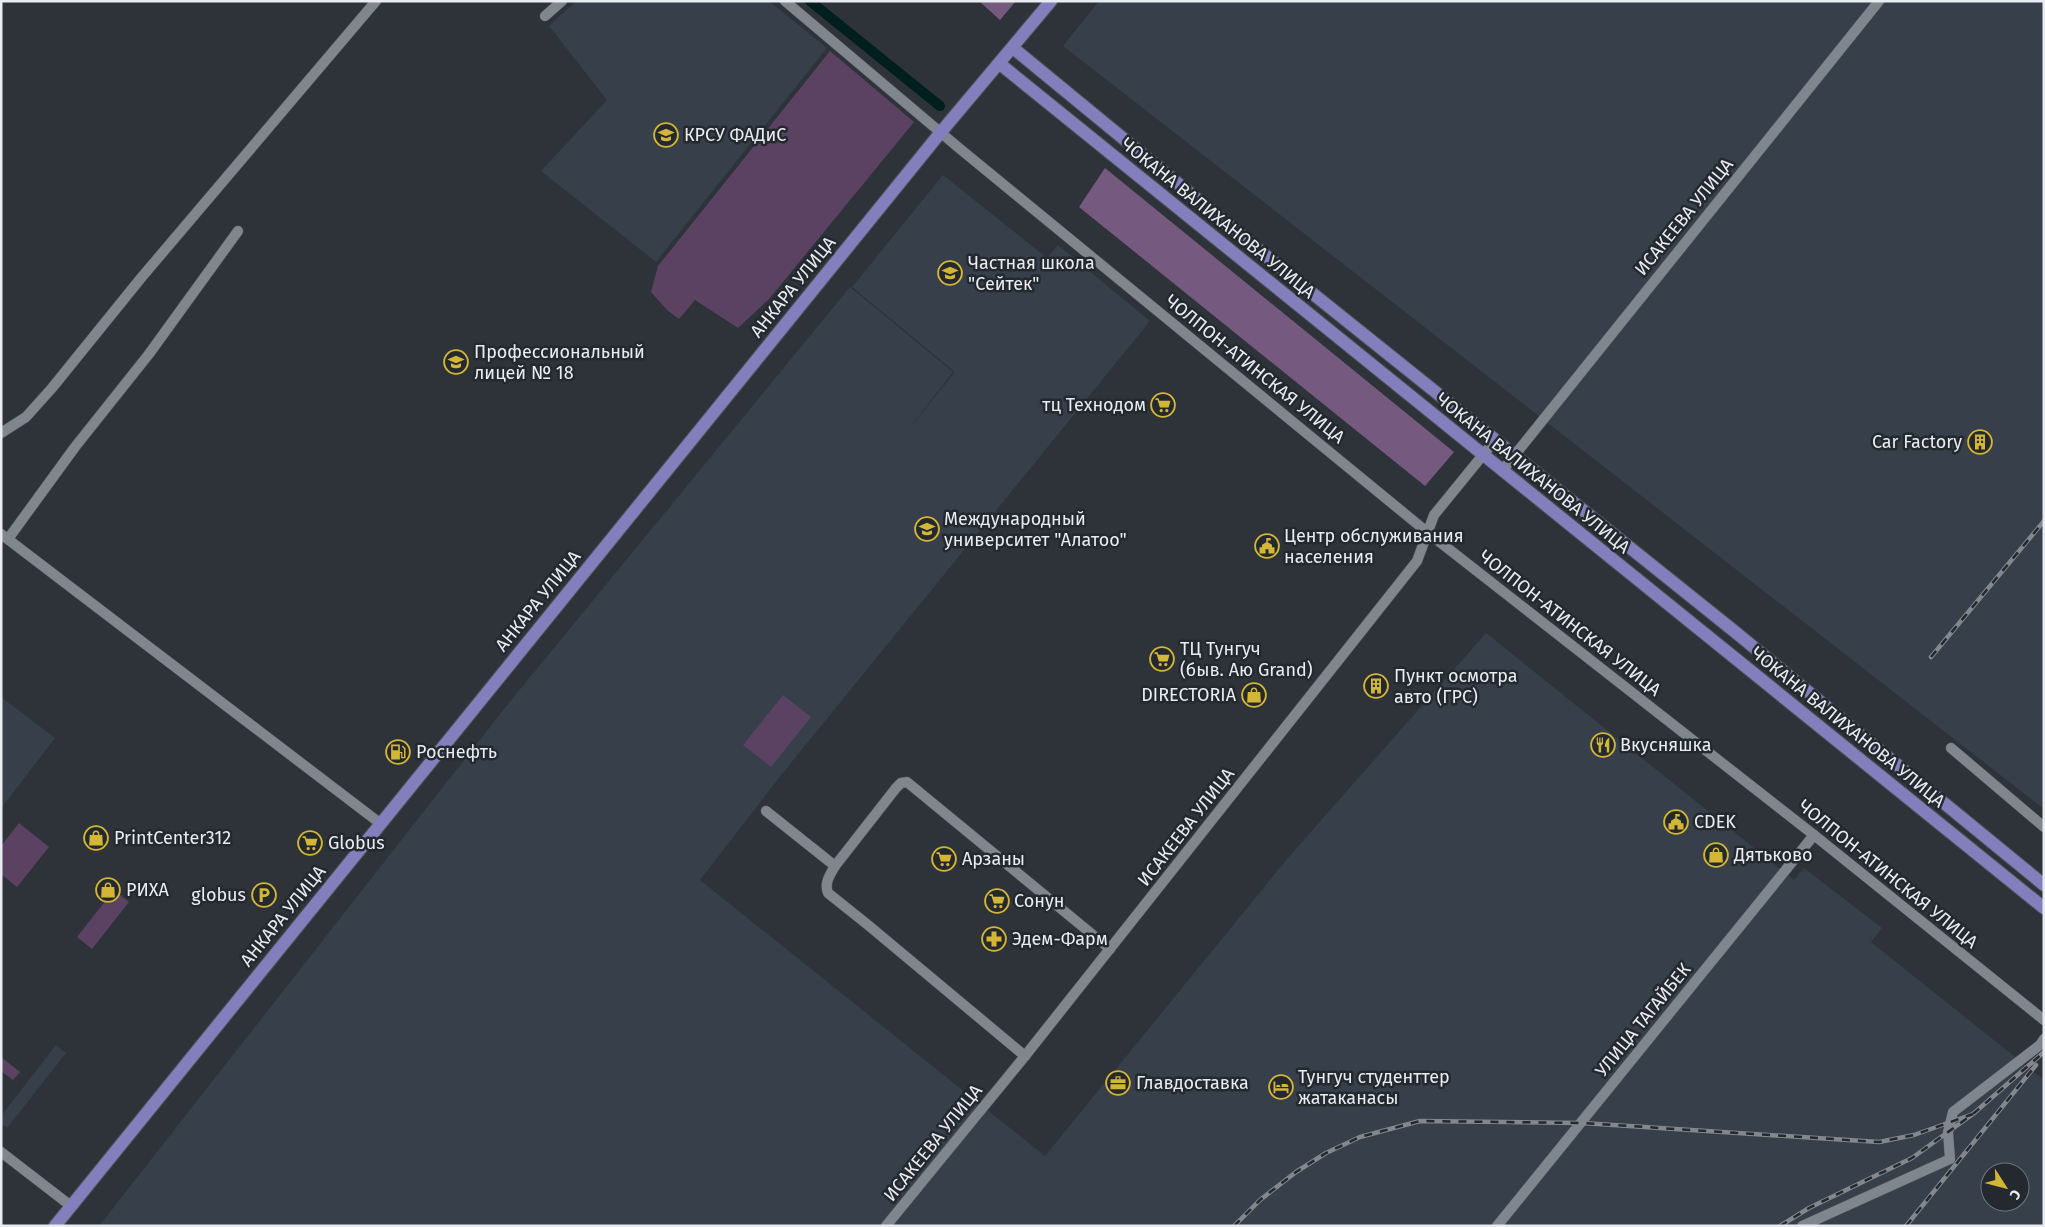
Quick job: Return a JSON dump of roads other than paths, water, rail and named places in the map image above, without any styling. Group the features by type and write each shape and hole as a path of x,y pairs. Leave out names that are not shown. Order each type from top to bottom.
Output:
{"main road":[{"name":"АНКАРА УЛИЦА","path":"55,1226 941,132 1051,1"},
{"name":"ЧОКАНА ВАЛИХАНОВА УЛИЦА","path":"1013,48 1287,273 1734,631 2044,885"},
{"name":"ЧОКАНА ВАЛИХАНОВА УЛИЦА","path":"1000,64 2044,908"},
{"path":"1276,287 1287,273"},
{"path":"1721,647 1734,631"}],"street":[{"path":"1,433 26,417 52,388 141,278 376,1"},
{"path":"545,16 562,1"},
{"name":"ЧОЛПОН-АТИНСКАЯ УЛИЦА","path":"785,1 941,132 1427,532 1814,835 2044,1020"},
{"name":"ИСАКЕЕВА УЛИЦА","path":"1502,471 1879,1"},
{"path":"238,232 149,354 5,537 381,824"},
{"name":"ИСАКЕЕВА УЛИЦА","path":"886,1226 1025,1056 1417,560 1434,515 1496,439"},
{"path":"1951,748 2044,827"},
{"path":"1025,1056 828,893 826,888 828,879 835,866 896,788 901,783 907,782 1110,948"},
{"path":"766,811 835,866"},
{"name":"УЛИЦА ТАГАЙБЕК","path":"1497,1226 1814,835"},
{"path":"1802,1226 1950,1160 1948,1132 1953,1112 2040,1045 2044,1039"},
{"path":"1,1152 71,1206"}],"waterway":[{"path":"810,1 940,106"}],"railway":[{"path":"1931,657 2044,521"},
{"path":"1780,1226 1809,1208 1912,1158 1973,1114 2044,1052"},
{"path":"1906,1226 2036,1065"},
{"path":"1234,1226 1260,1200 1296,1172 1326,1153 1360,1137 1420,1121 1582,1123 1879,1142 1914,1135 1973,1114"}],"place":[{"name":"КРСУ ФАДиС","path":"666,135"},
{"name":"Частная школа \"Сейтек\"","path":"950,273"},
{"name":"Профессиональный лицей № 18","path":"456,362"},
{"name":"тц Технодом","path":"1163,405"},
{"name":"Car Factory","path":"1980,442"},
{"name":"Международный университет \"Алатоо\"","path":"927,529"},
{"name":"Центр обслуживания населения","path":"1267,546"},
{"name":"ТЦ Тунгуч (быв. Аю Grand)","path":"1162,659"},
{"name":"Пункт осмотра авто (ГРС)","path":"1376,686"},
{"name":"DIRECTORIA","path":"1254,695"},
{"name":"Вкусняшка","path":"1603,745"},
{"name":"Роснефть","path":"398,752"},
{"name":"CDEK","path":"1676,822"},
{"name":"PrintCenter312","path":"96,838"},
{"name":"Globus","path":"310,843"},
{"name":"Дятьково","path":"1716,855"},
{"name":"Арзаны","path":"944,859"},
{"name":"РИХА","path":"108,890"},
{"name":"globus","path":"264,895"},
{"name":"Сонун","path":"997,901"},
{"name":"Эдем-Фарм","path":"994,939"},
{"name":"Главдоставка","path":"1118,1083"},
{"name":"Тунгуч студенттер жатаканасы","path":"1281,1087"}]}
